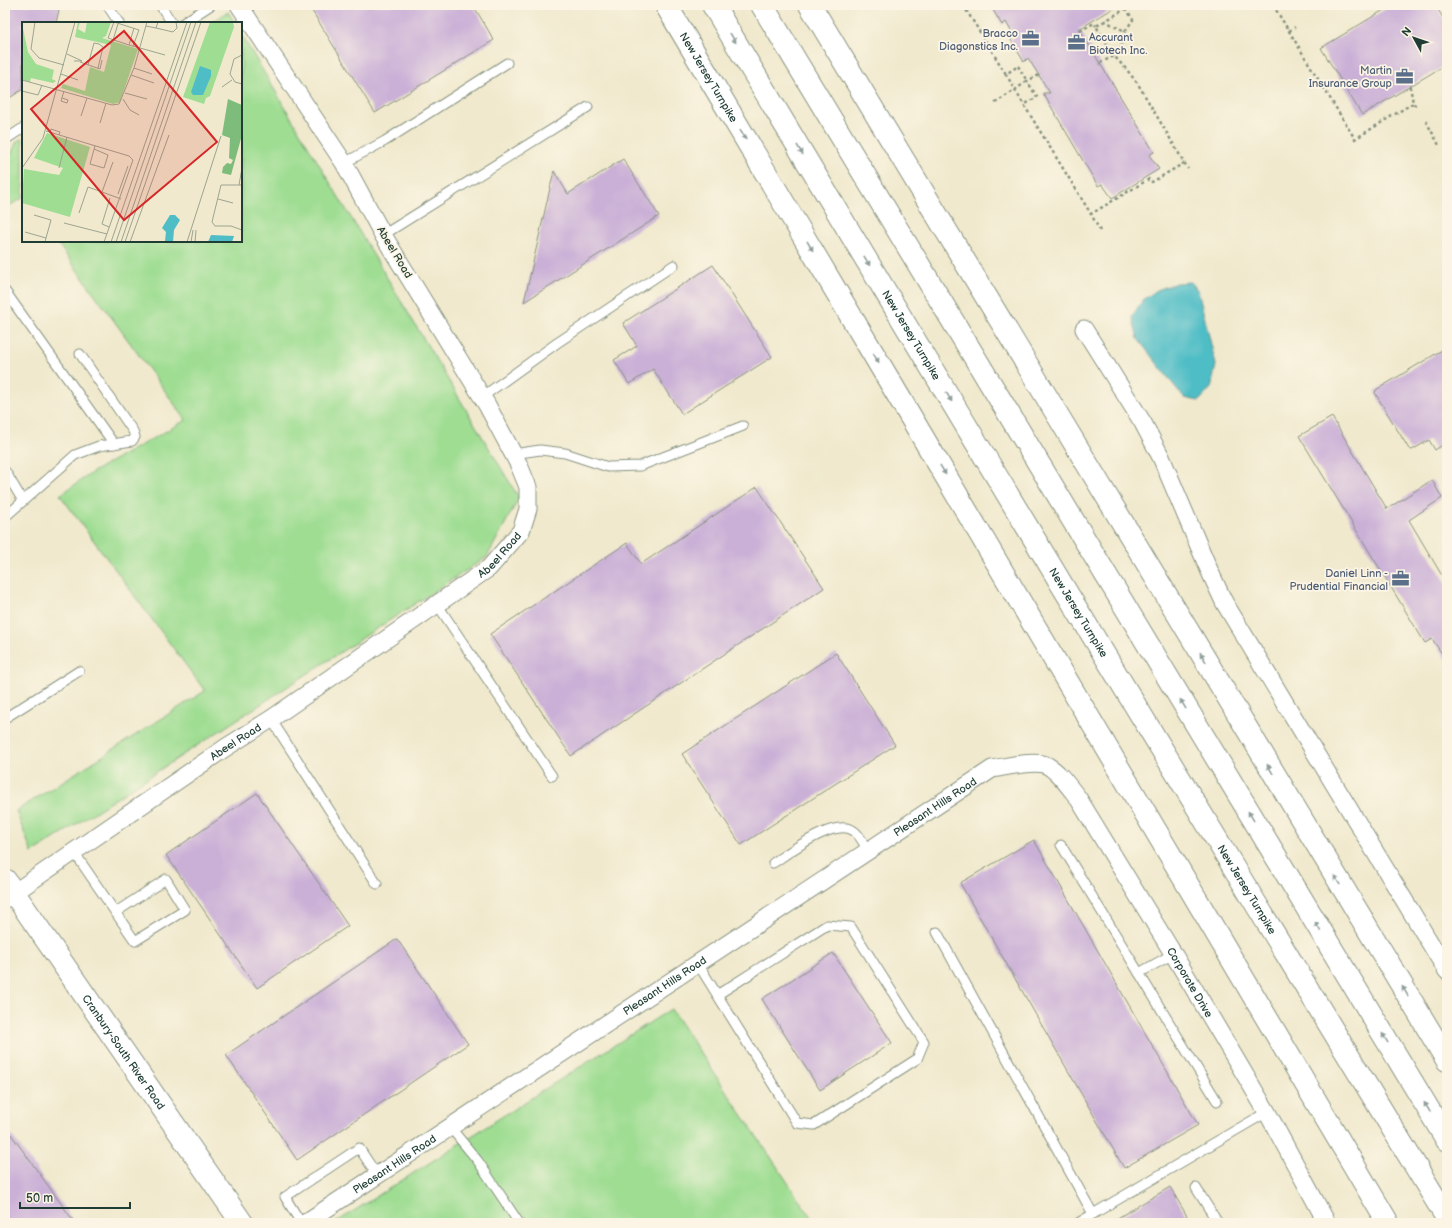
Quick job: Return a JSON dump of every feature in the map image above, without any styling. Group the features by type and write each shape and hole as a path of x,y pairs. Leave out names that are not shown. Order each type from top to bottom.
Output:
{"main road":[{"name":"New Jersey Turnpike","path":"666,5 1388,1223"},
{"name":"New Jersey Turnpike","path":"713,5 1065,590 1447,1218"},
{"path":"762,5 1447,1140"},
{"path":"810,5 1447,1060"},
{"name":"Cranbury-South River Road","path":"8,891 242,1223"}],"street":[{"name":"Abeel Road","path":"8,891 74,852 225,748 271,719 489,568 521,531 528,509 528,487 513,454 482,397 384,235 344,163 239,5"},
{"path":"1084,329 1143,423 1161,457 1224,602 1447,971"},
{"name":"Pleasant Hills Road","path":"305,1223 992,769 1031,763"},
{"name":"Corporate Drive","path":"1031,763 1047,765 1065,782 1078,798 1267,1112 1327,1223"}],"lane":[{"path":"107,5 118,22"},
{"path":"160,5 171,22"},
{"path":"185,22 211,5"},
{"path":"344,163 385,141 507,63"},
{"path":"384,235 588,107"},
{"path":"5,140 22,129"},
{"path":"482,397 557,343 674,265"},
{"path":"5,290 114,444"},
{"path":"5,517 75,454 98,446 132,441 135,437 80,354"},
{"path":"513,454 540,450 565,454 608,467 640,466 743,426"},
{"path":"5,471 23,501"},
{"path":"437,604 552,776"},
{"path":"5,718 79,671"},
{"path":"271,719 377,884"},
{"path":"773,863 824,832 841,827 854,831 869,851"},
{"path":"1061,846 1217,1101"},
{"path":"74,852 135,941 185,910 166,879 116,912"},
{"path":"698,964 717,995 797,1123 814,1125 917,1059 924,1042 851,927 827,925 717,995"},
{"path":"937,932 1093,1214"},
{"path":"1139,973 1173,954"},
{"path":"1078,1223 1267,1112"},
{"path":"450,1127 478,1161 519,1223"},
{"path":"301,1223 285,1197 359,1148 378,1175"},
{"path":"1196,1188 1218,1223"}],"path":[{"path":"964,5 1100,231"},
{"path":"1096,26 1132,5"},
{"path":"1273,5 1354,139 1413,103"},
{"path":"1100,63 1120,52 1125,31 1133,20 1126,8"},
{"path":"1105,21 1125,31"},
{"path":"1080,31 1094,23 1114,56 1128,70 1138,84 1188,169"},
{"path":"1289,31 1296,27"},
{"path":"1006,74 1018,66 1038,97 1024,105"},
{"path":"995,103 1027,81 1039,75"},
{"path":"1410,86 1413,103 1417,107"},
{"path":"1426,121 1440,147"},
{"path":"1091,214 1149,179 1152,182 1184,163"}],"green space":[{"path":"228,12 234,22 212,22"},
{"path":"242,36 519,498 487,557 32,853 16,811 205,691 60,495 93,472 186,420 57,242 242,242"},
{"path":"22,138 22,199 5,208 5,167 17,141"},
{"path":"671,1009 815,1223 335,1223"}],"water":[{"path":"1191,282 1198,291 1216,365 1211,388 1199,401 1184,398 1138,339 1132,316 1143,300 1157,290 1176,283"}],"building":[{"path":"5,5 60,5 56,22 22,22 22,90 8,99 5,95"},
{"path":"473,5 494,40 375,113 309,6"},
{"path":"990,5 1119,5 1079,29 1154,152 1149,155 1159,169 1112,198 1102,184 1098,186 1043,93 1050,93 1028,58 1024,62 1011,40 1014,36 1006,22 1002,25"},
{"path":"1392,5 1435,5 1447,24 1447,64 1362,115 1321,48"},
{"path":"623,159 659,216 524,302 554,171 568,194"},
{"path":"713,265 772,357 682,414 653,369 629,384 614,360 637,346 623,323"},
{"path":"1447,347 1447,442 1435,450 1429,440 1412,450 1409,449 1375,393 1376,390"},
{"path":"1332,417 1387,509 1432,480 1442,498 1409,520 1447,584 1447,661 1432,639 1425,643 1299,436"},
{"path":"757,487 824,588 571,756 490,634 627,543 641,564"},
{"path":"836,653 895,745 741,845 682,754"},
{"path":"257,793 348,926 257,988 166,855"},
{"path":"1034,840 1198,1125 1124,1168 960,883"},
{"path":"397,939 468,1044 297,1160 226,1055"},
{"path":"833,953 892,1043 820,1090 762,999"},
{"path":"5,1126 75,1223 5,1223"},
{"path":"1170,1187 1191,1223 1109,1223"}],"place":[{"name":"Bracco Diagonstics Inc.","path":"1031,39"},
{"name":"Accurant Biotech Inc.","path":"1076,43"},
{"name":"Martin Insurance Group","path":"1405,76"},
{"name":"Daniel Linn - Prudential Financial","path":"1401,579"}]}
